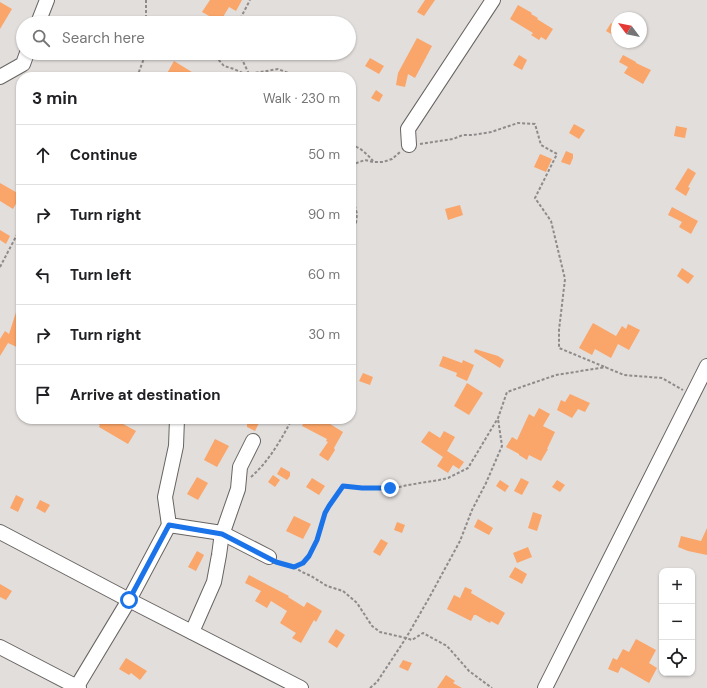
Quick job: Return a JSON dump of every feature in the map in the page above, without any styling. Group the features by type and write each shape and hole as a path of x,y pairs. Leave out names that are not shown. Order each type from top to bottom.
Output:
{"street":[{"path":"41,16 47,0"},
{"path":"409,145 408,129 493,0"},
{"path":"0,77 23,64 24,60"},
{"path":"545,688 706,371"},
{"path":"0,647 77,688 129,600 169,525 166,497 176,446 177,424"},
{"path":"192,632 214,582 220,555 222,534 238,488 240,466 253,441"},
{"path":"169,525 222,534 269,557"},
{"path":"0,532 301,688"}],"path":[{"path":"146,0 146,16"},
{"path":"242,16 250,0"},
{"path":"139,72 143,60"},
{"path":"219,60 224,66 241,72"},
{"path":"242,60 248,72"},
{"path":"261,72 278,69 286,72"},
{"path":"356,163 365,160 383,162 392,159 409,145 453,139 463,135 491,132 518,122 535,124 541,145 557,154 535,198 551,221 565,279 559,330 559,348 624,374 662,378 692,396"},
{"path":"356,146 366,153 374,162"},
{"path":"356,210 356,223"},
{"path":"0,266 16,236"},
{"path":"294,567 303,563 309,556 317,540 325,513 343,486 390,488 448,478 468,468 498,418 507,392 556,375 606,367"},
{"path":"370,688 378,682 406,638 460,541 472,510 486,483 502,446 498,418"},
{"path":"238,488 261,468 280,442 289,424"},
{"path":"269,557 276,562 294,567 327,586 343,591 357,603 372,626 380,632 412,640 423,633 447,646 469,671 492,688"}],"building":[{"path":"210,0 242,0 236,11 229,7 224,16 209,16 202,12"},
{"path":"425,0 435,0 424,16 417,12"},
{"path":"0,2 12,9 0,29"},
{"path":"518,5 532,13 531,14 538,18 537,19 553,29 546,40 541,37 539,40 531,35 533,33 510,19"},
{"path":"611,23 611,34 606,31"},
{"path":"417,38 432,46 415,78 408,74 405,87 396,85 398,73"},
{"path":"519,55 527,60 522,70 513,65"},
{"path":"623,55 651,70 643,84 624,73 628,67 619,62"},
{"path":"370,58 384,66 379,74 365,66"},
{"path":"174,61 192,72 168,72"},
{"path":"376,90 383,95 379,102 371,98"},
{"path":"574,124 585,130 579,139 569,133"},
{"path":"676,126 687,128 685,138 674,136"},
{"path":"566,151 573,154 570,165 561,162"},
{"path":"540,154 552,159 546,172 534,167"},
{"path":"688,168 696,173 688,187 690,188 686,196 675,189"},
{"path":"0,183 16,192 16,204 13,209 0,201"},
{"path":"460,205 463,215 448,220 445,209"},
{"path":"672,207 698,221 691,234 679,227 682,222 668,215"},
{"path":"0,230 10,236 6,244 0,240"},
{"path":"682,268 694,276 688,284 677,276"},
{"path":"16,312 16,347 8,343 0,356 0,339 5,331 9,334"},
{"path":"593,323 616,336 622,326 626,329 628,324 640,330 629,350 618,344 611,358 595,349 592,355 579,348"},
{"path":"475,349 498,356 504,360 500,368 474,352"},
{"path":"443,356 462,363 463,360 474,365 467,381 456,376 457,373 439,366"},
{"path":"363,373 373,377 370,385 359,381"},
{"path":"467,383 483,393 469,415 454,406"},
{"path":"570,394 590,403 585,412 578,409 572,418 557,410 561,400 565,402"},
{"path":"539,408 550,414 543,426 555,432 541,461 529,455 527,460 506,447 512,437 517,440 529,414 534,417"},
{"path":"98,424 123,424 136,431 128,444 99,427 100,425"},
{"path":"247,424 258,424 255,431 247,427"},
{"path":"303,424 330,424 343,432 328,461 319,455 328,442 326,441 327,439 302,426"},
{"path":"429,431 440,438 444,431 455,437 447,451 464,462 459,469 453,465 448,473 437,466 443,457 421,442"},
{"path":"215,439 229,446 217,467 204,460"},
{"path":"281,467 290,472 290,476 287,480 277,474"},
{"path":"273,475 280,480 275,487 268,482"},
{"path":"197,477 208,483 198,500 187,494"},
{"path":"312,478 325,486 319,495 306,487"},
{"path":"521,478 529,482 522,495 514,491"},
{"path":"500,480 509,486 505,492 496,486"},
{"path":"557,480 565,485 560,492 552,487"},
{"path":"16,495 24,499 18,512 10,508"},
{"path":"40,500 50,505 45,513 36,508"},
{"path":"533,512 542,515 537,531 528,528"},
{"path":"294,516 311,524 303,539 286,531"},
{"path":"478,519 493,528 489,535 474,527"},
{"path":"397,522 405,525 402,533 394,530"},
{"path":"707,528 707,555 678,547 681,536 701,541"},
{"path":"381,539 388,543 380,556 373,552"},
{"path":"528,547 532,557 517,563 513,553"},
{"path":"197,551 204,555 196,571 188,567"},
{"path":"515,567 527,574 522,584 509,577"},
{"path":"249,575 289,596 288,597 304,607 307,602 322,611 316,622 314,620 301,643 292,638 296,633 280,623 287,611 271,601 267,608 255,601 261,591 245,583"},
{"path":"0,584 12,591 6,600 0,597"},
{"path":"465,587 472,590 471,593 505,613 498,625 491,621 490,623 476,615 474,615 471,621 447,609 454,595 460,598"},
{"path":"336,629 345,635 337,648 328,642"},
{"path":"636,639 656,650 649,663 657,668 649,683 621,667 618,673 608,669 613,658 617,660 623,649 629,652"},
{"path":"126,658 147,671 140,680 131,673 129,675 119,669"},
{"path":"403,660 412,663 408,671 399,667"},
{"path":"446,675 455,681 453,683 462,688 437,688"}],"route":[{"path":"129,600 169,525 222,534 269,557 276,562 294,567 303,563 309,556 317,540 325,513 343,486 390,488"}]}
